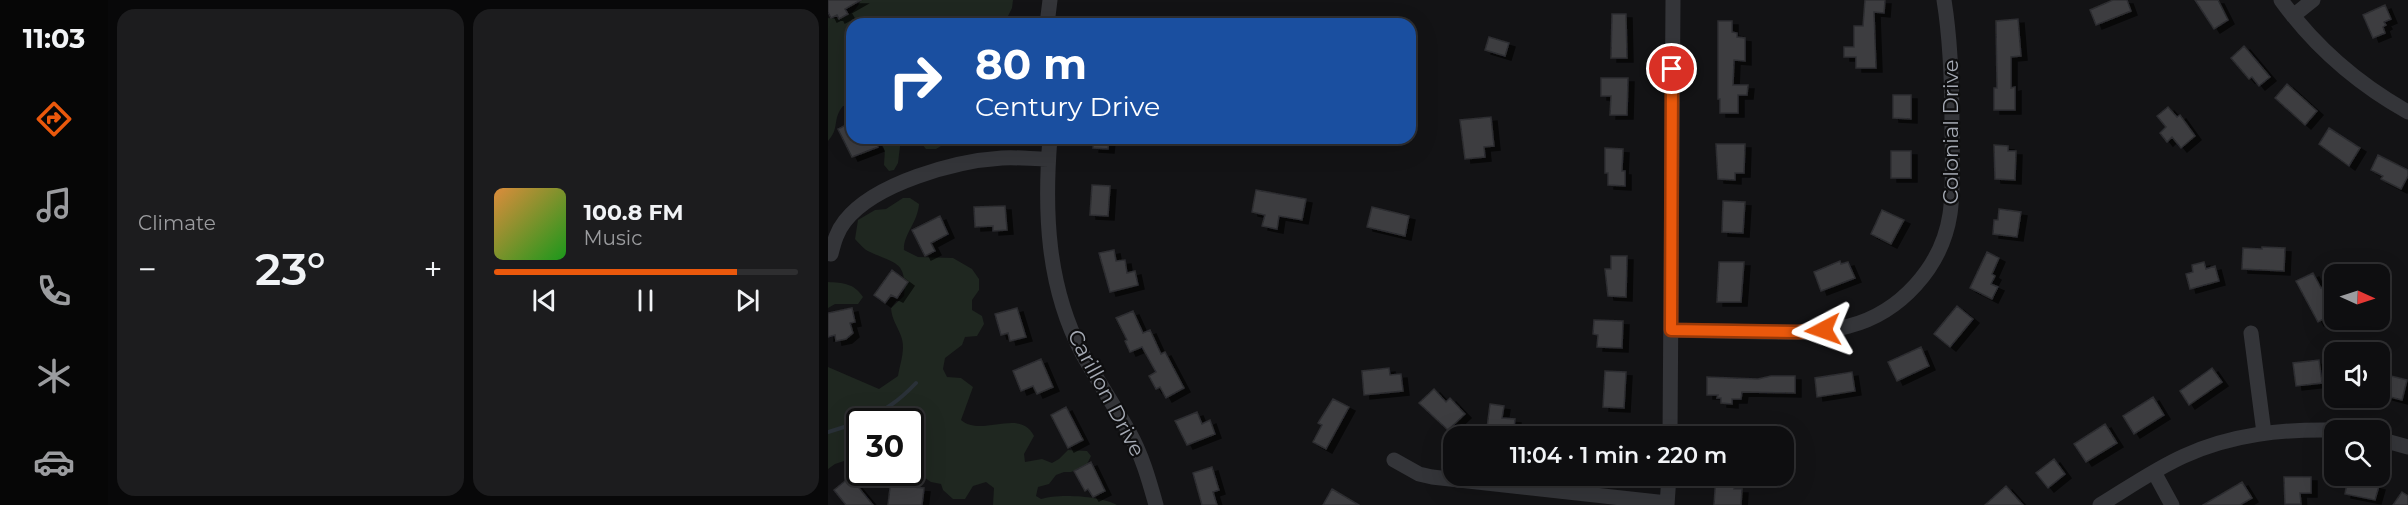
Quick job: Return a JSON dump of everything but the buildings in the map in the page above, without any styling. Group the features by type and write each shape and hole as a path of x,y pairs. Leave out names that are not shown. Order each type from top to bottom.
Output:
{"street":[{"path":"1048,18 1050,0"},
{"path":"1670,426 1673,0"},
{"name":"Colonial Drive","path":"1671,330 1798,332 1848,327 1874,317 1894,305 1913,288 1930,266 1942,243 1950,214 1952,59 1944,0"},
{"path":"2281,0 2322,48 2349,72 2376,94 2408,112"},
{"path":"2293,16 2313,0"},
{"name":"Carillon Drive","path":"1049,144 1047,218 1051,256 1058,288 1068,321 1082,352 1130,433 1156,505"},
{"path":"831,254 836,235 855,211 879,195 918,176 974,161 1002,158 1048,159"},
{"path":"2251,333 2264,433"},
{"path":"2100,505 2154,472 2184,456 2210,446 2264,433 2324,430"},
{"path":"2390,442 2408,447"},
{"path":"1394,459 1419,474 1432,477 1667,504 1669,486"},
{"path":"2154,472 2172,505"}],"shaded area":[{"path":"861,0 1013,0 1007,18 846,18 846,106 843,106 840,111 834,132 828,141 828,18 848,15"},
{"path":"880,144 900,144 898,163 894,170 889,171 884,165 884,148"},
{"path":"922,144 944,144 936,149 926,149"},
{"path":"903,198 910,198 919,204 904,244 904,250 918,257 953,258 972,269 979,279 979,290 972,300 972,310 982,316 984,324 977,336 965,337 962,345 945,358 943,369 947,377 961,378 973,387 961,420 970,425 1010,423 1028,428 1034,436 1024,454 1025,462 1042,459 1052,463 1068,450 1087,451 1091,456 1086,466 1056,475 1049,484 1038,487 1036,496 1041,499 1069,496 1101,499 1117,505 993,505 994,488 986,482 973,486 965,499 953,499 943,490 941,484 925,478 924,408 846,408 846,460 828,469 828,367 879,389 898,376 903,346 891,308 904,296 904,276 898,265 868,251 855,239 858,220 875,210 886,209"},
{"path":"828,282 852,286 863,297 858,304 835,304 828,308"}],"waterway":[{"path":"886,408 916,383"},
{"path":"828,432 846,426"}],"route":[{"path":"1672,69 1671,330 1798,332 1823,330"}]}
